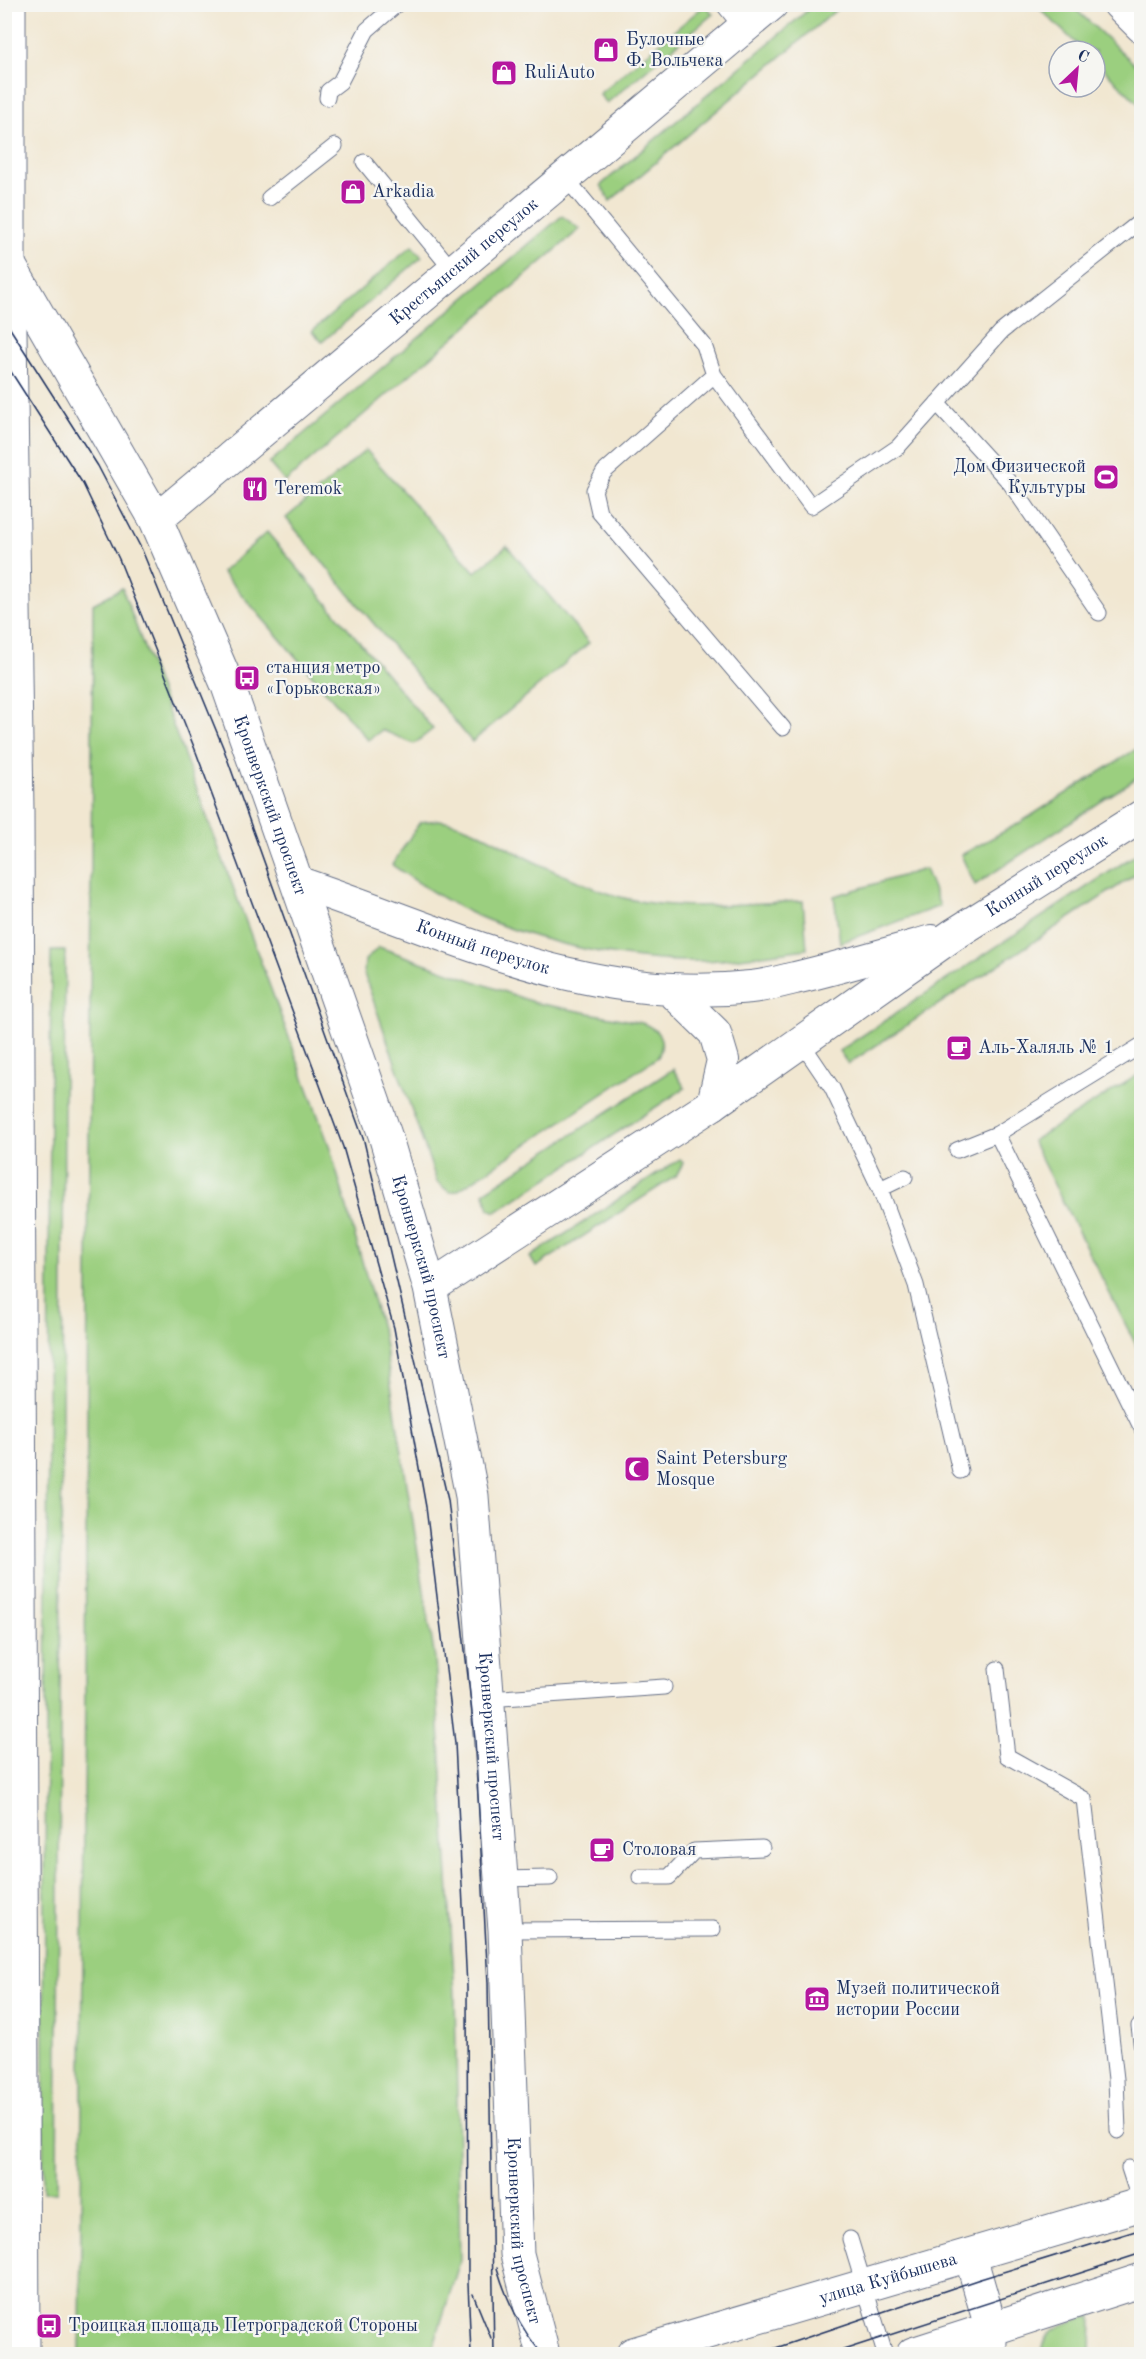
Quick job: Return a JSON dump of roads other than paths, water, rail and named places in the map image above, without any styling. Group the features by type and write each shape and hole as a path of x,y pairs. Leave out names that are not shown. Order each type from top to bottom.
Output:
{"main road":[{"path":"9,4 7,340 17,823 23,2355"},
{"name":"Кронверкский проспект","path":"7,259 156,520 243,723 385,1135 430,1288 472,1496 505,1930 517,2254 543,2355"},
{"name":"улица Куйбышева","path":"633,2355 1141,2206"},
{"path":"913,2355 991,2341 1142,2280"}],"street":[{"name":"Крестьянский переулок","path":"156,520 772,4"},
{"path":"1119,4 1142,27"},
{"name":"Конный переулок","path":"430,1288 713,1104 953,935 1142,816"},
{"name":"Конный переулок","path":"298,883 534,967 597,982 672,991 752,987 825,971 953,935"},
{"path":"672,991 715,1033 723,1060 713,1104"},
{"path":"970,2256 991,2341"}],"lane":[{"path":"327,98 328,91 340,82 367,30 397,4"},
{"path":"723,4 743,29"},
{"path":"268,198 335,146"},
{"path":"364,162 453,271"},
{"path":"565,177 704,345 714,375 811,506 898,447 1001,332 1142,220"},
{"path":"714,375 604,471 594,490 599,512 783,728"},
{"path":"937,403 1010,483 1099,613"},
{"path":"801,1041 832,1088 880,1189 916,1285 960,1471"},
{"path":"957,1150 997,1134 1142,1046"},
{"path":"997,1134 1142,1429"},
{"path":"880,1189 905,1177"},
{"path":"997,1669 1007,1756 1084,1799 1116,2079 1118,2131"},
{"path":"488,1699 664,1687"},
{"path":"640,1877 669,1877 694,1851 762,1848"},
{"path":"501,1879 550,1878"},
{"path":"505,1930 713,1929"},
{"path":"1142,2024 1139,2026 1142,2050"},
{"path":"1130,2168 1141,2206"},
{"path":"850,2239 885,2355"}],"tram line":[{"path":"4,319 98,466 142,550 223,747 364,1141 448,1500 475,1739 488,1983 494,2354"},
{"path":"4,361 83,484 119,559 196,752 343,1147 394,1328 426,1507 455,1743 467,1987 468,2283 471,2354"},
{"path":"758,2354 977,2280 1142,2229"},
{"path":"831,2354 1142,2253"},
{"path":"497,2268 515,2313 542,2354"},
{"path":"473,2294 491,2338"}],"place":[{"name":"Булочные Ф. Вольчека","path":"606,50"},
{"name":"RuliAuto","path":"504,73"},
{"name":"Arkadia","path":"353,192"},
{"name":"Дом Физической Культуры","path":"1106,477"},
{"name":"Teremok","path":"255,489"},
{"name":"станция метро «Горьковская»","path":"247,678"},
{"name":"Аль-Халяль № 1","path":"959,1048"},
{"name":"Saint Petersburg Mosque","path":"637,1469"},
{"name":"Столовая","path":"602,1850"},
{"name":"Музей политической истории России","path":"817,1999"},
{"name":"Троицкая площадь Петроградской Стороны","path":"49,2326"}]}
